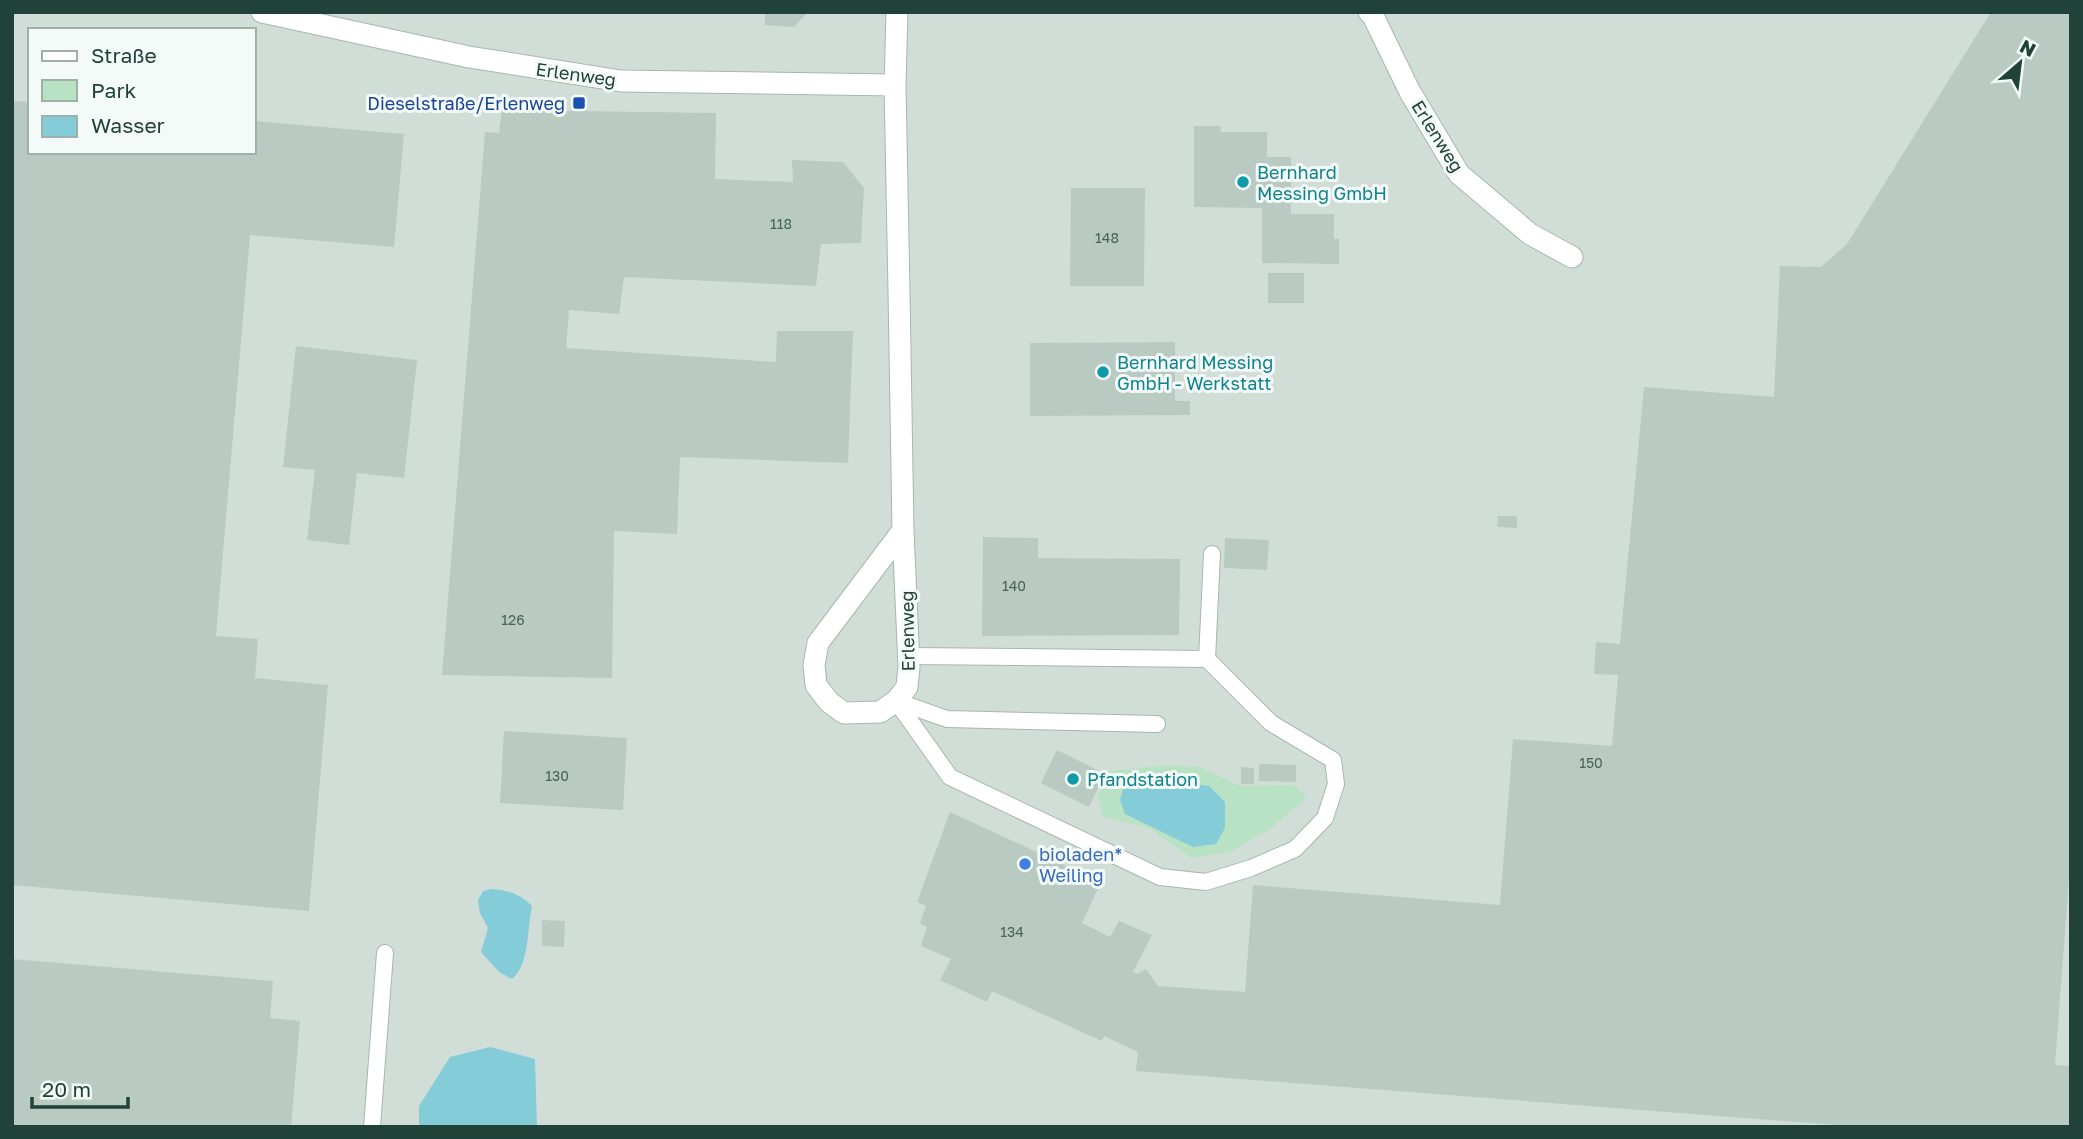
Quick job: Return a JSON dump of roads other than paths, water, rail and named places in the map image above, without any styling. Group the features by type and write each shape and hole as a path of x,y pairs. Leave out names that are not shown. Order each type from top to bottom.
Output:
{"street":[{"name":"Erlenweg","path":"262,12 469,57 621,81 895,85"},
{"name":"Erlenweg","path":"896,701 907,687 909,656 895,85 897,12"},
{"name":"Erlenweg","path":"1369,12 1410,92 1459,174 1530,234 1572,257"},
{"path":"896,701 880,712 844,713 829,702 816,685 814,665 818,643 904,530"}],"lane":[{"path":"1207,659 1212,554"},
{"path":"896,701 950,777 1160,877 1206,881 1251,868 1295,849 1325,818 1336,784 1333,760 1272,723 1207,659 909,656"},
{"path":"896,701 947,719 1157,724"},
{"path":"372,1127 385,953"}],"water":[{"path":"1159,780 1209,786 1225,802 1225,828 1216,844 1193,847 1125,814 1120,800 1124,786"},
{"path":"491,889 513,893 532,906 525,955 512,979 499,972 481,952 488,928 480,913 478,900 483,891"},
{"path":"490,1047 535,1059 537,1127 419,1127 419,1106 450,1057"}],"place":[{"name":"Dieselstraße/Erlenweg","path":"579,103"},
{"name":"Bernhard Messing GmbH","path":"1243,182"},
{"name":"Bernhard Messing GmbH - Werkstatt","path":"1103,372"},
{"name":"Pfandstation","path":"1073,779"},
{"name":"bioladen* Weiling","path":"1025,864"}]}
